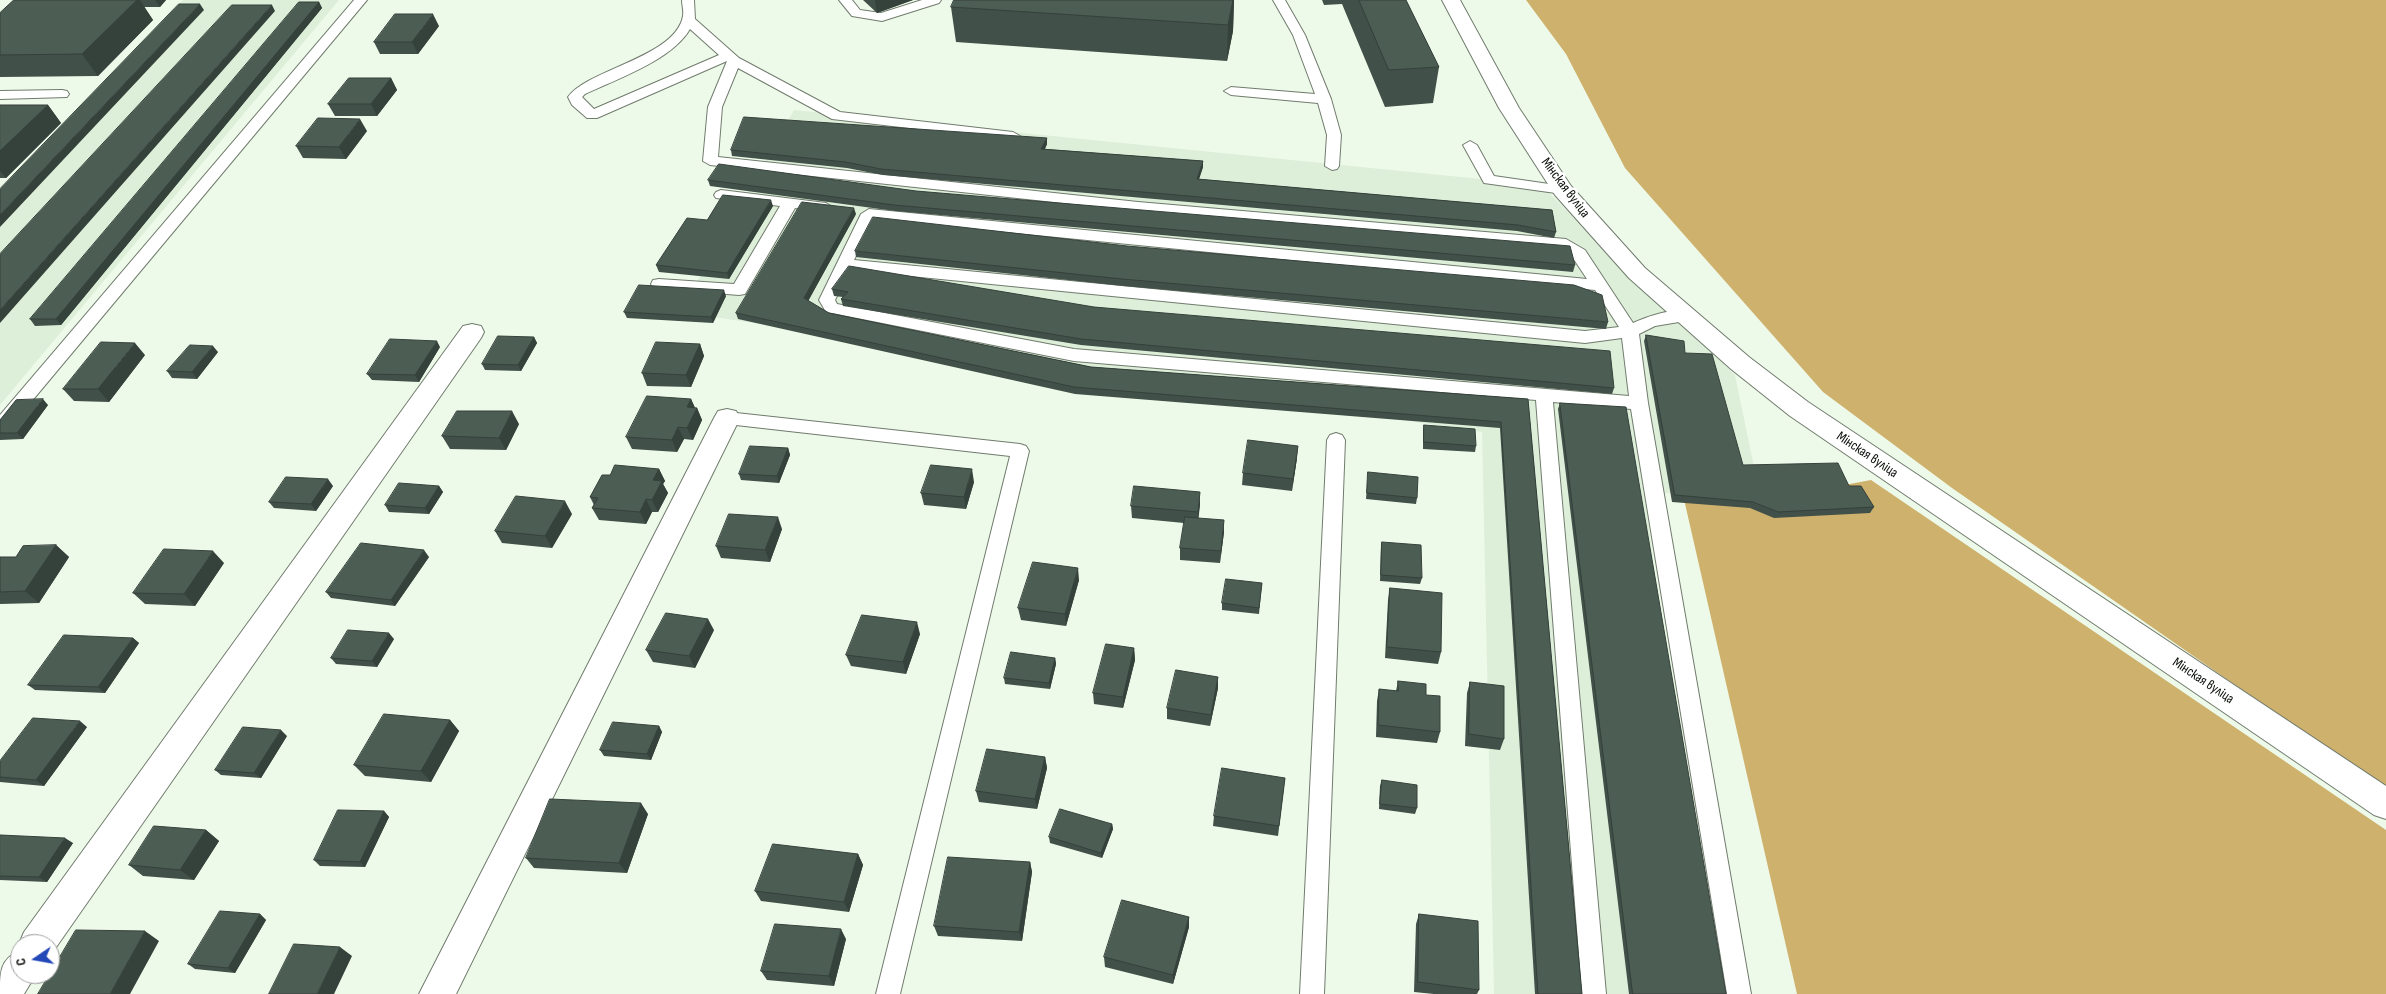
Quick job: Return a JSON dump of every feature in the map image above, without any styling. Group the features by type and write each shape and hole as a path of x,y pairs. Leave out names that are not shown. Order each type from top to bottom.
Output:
{"main road":[{"name":"Мінская вуліца","path":"1451,0 1509,108 1563,190 1637,273 1684,316 1799,409 2386,804"},
{"path":"44,934 472,332"},
{"path":"437,994 727,418"},
{"path":"2,994 10,982"}],"lane":[{"path":"0,427 361,0"},
{"path":"688,0 690,15 684,31 657,54 580,91 575,96 577,102 592,115 731,59"},
{"path":"845,0 856,13 882,17 934,0"},
{"path":"1279,0 1299,35 1324,99 1334,135 1332,166"},
{"path":"688,20 731,59 837,116 1013,136"},
{"path":"731,59 715,107 710,161 906,183 1438,234 1566,244 1579,254 1630,332 1639,403 1739,994"},
{"path":"1231,91 1324,99"},
{"path":"0,95 62,94"},
{"path":"1470,145 1489,180 1563,190"},
{"path":"721,195 869,214 1599,285"},
{"path":"659,284 739,290 790,203"},
{"path":"869,214 827,300 832,308 1074,355 1639,403"},
{"path":"844,264 1585,337 1630,332 1652,321 1684,316"},
{"path":"1544,396 1594,994"},
{"path":"727,418 1020,451 888,994"},
{"path":"1312,994 1336,440"}],"shaded area":[{"path":"183,0 339,0 0,405 0,190"},
{"path":"1526,0 2386,0 2386,790 1952,488 1823,392 1625,168 1566,54"},
{"path":"794,110 1541,185 1735,375 1758,486 1645,495 1708,994 1494,994 1482,432 680,312"},
{"path":"1678,473 1823,489 1871,480 2386,830 2386,994 1797,994"}],"building":[{"path":"14,0 137,0 82,54 0,55 0,13"},
{"path":"954,0 1233,0 1228,25 951,7"},
{"path":"1359,0 1406,0 1439,67 1389,70"},
{"path":"299,2 319,2 56,319 30,319"},
{"path":"179,4 200,4 0,215 0,189"},
{"path":"232,5 272,5 0,310 0,254"},
{"path":"395,14 433,14 412,42 374,42"},
{"path":"349,78 391,78 371,104 328,104"},
{"path":"0,105 48,105 0,151"},
{"path":"744,117 1047,138 1041,149 1203,161 1197,179 1552,210 1556,232 1518,225 881,169 845,162 731,150"},
{"path":"318,118 360,119 339,147 296,146"},
{"path":"719,164 916,191 1570,246 1575,265 894,205 708,180"},
{"path":"723,195 771,200 727,273 656,265 687,218 707,220"},
{"path":"802,202 854,208 804,298 829,313 1091,367 1528,399 1582,994 1538,994 1501,422 1074,387 736,313"},
{"path":"873,217 1127,246 1574,285 1602,295 1608,322 1122,279 855,251"},
{"path":"849,266 1094,307 1610,351 1614,388 1081,339 841,299 848,292 832,289"},
{"path":"639,285 724,290 711,317 624,312"},
{"path":"1646,335 1684,341 1685,353 1712,354 1743,465 1838,463 1849,486 1861,486 1874,507 1778,512 1753,502 1675,495"},
{"path":"498,336 534,337 518,365 482,364"},
{"path":"390,339 437,341 415,375 367,374"},
{"path":"101,342 135,343 98,389 63,389"},
{"path":"656,342 700,344 686,375 642,373"},
{"path":"190,345 213,346 192,372 167,371"},
{"path":"647,396 691,399 687,407 697,408 687,428 678,427 672,440 626,437"},
{"path":"43,399 17,433 0,433 0,420 16,400"},
{"path":"1560,403 1626,407 1726,994 1633,994"},
{"path":"457,411 512,411 499,438 442,436"},
{"path":"1424,425 1475,429 1476,446 1424,442"},
{"path":"1248,440 1298,446 1293,479 1243,473"},
{"path":"750,446 788,448 777,476 739,474"},
{"path":"615,465 659,469 653,480 662,481 652,500 646,499 640,512 592,508 598,498 590,497 602,475 610,475"},
{"path":"931,465 972,469 964,497 921,493"},
{"path":"1368,472 1418,477 1417,498 1367,493"},
{"path":"286,477 328,479 311,504 269,502"},
{"path":"399,483 439,486 425,508 385,505"},
{"path":"1134,486 1200,492 1198,512 1131,506"},
{"path":"516,496 565,501 545,536 495,531"},
{"path":"729,514 778,517 765,550 716,546"},
{"path":"1185,517 1224,520 1221,551 1180,548"},
{"path":"1382,542 1421,545 1422,578 1381,575"},
{"path":"361,543 424,550 391,600 326,592"},
{"path":"56,545 25,591 0,592 0,557 16,557 23,546"},
{"path":"164,549 213,551 184,594 133,593"},
{"path":"1033,562 1078,568 1065,614 1018,608"},
{"path":"1226,579 1262,583 1259,608 1222,603"},
{"path":"1390,588 1442,593 1441,652 1387,647"},
{"path":"666,613 708,619 689,656 646,650"},
{"path":"862,615 917,622 903,662 846,655"},
{"path":"348,630 389,633 372,661 331,658"},
{"path":"64,635 133,638 98,687 28,685"},
{"path":"1106,644 1134,648 1123,697 1093,693"},
{"path":"1011,652 1055,658 1049,683 1004,678"},
{"path":"1176,670 1218,677 1211,715 1167,708"},
{"path":"1398,681 1426,684 1426,695 1440,696 1440,732 1378,725 1379,689 1398,691"},
{"path":"1470,682 1504,686 1504,739 1469,734"},
{"path":"384,714 450,720 421,771 354,765"},
{"path":"33,718 80,721 36,780 0,777 0,761"},
{"path":"613,722 659,726 647,754 600,750"},
{"path":"243,727 281,730 254,773 215,770"},
{"path":"987,749 1045,757 1035,799 976,791"},
{"path":"1222,768 1285,778 1279,826 1214,816"},
{"path":"1382,780 1417,785 1417,808 1380,804"},
{"path":"550,799 641,803 619,863 526,858"},
{"path":"1060,809 1112,824 1101,853 1049,837"},
{"path":"338,810 384,811 360,862 314,860"},
{"path":"154,826 206,830 180,870 129,865"},
{"path":"0,835 65,838 39,877 0,876"},
{"path":"773,844 858,854 844,902 755,891"},
{"path":"948,857 1030,862 1019,932 934,926"},
{"path":"1122,900 1189,917 1173,975 1104,957"},
{"path":"220,911 260,914 228,968 188,964"},
{"path":"1419,914 1478,921 1479,990 1418,982"},
{"path":"775,924 841,929 829,976 761,971"},
{"path":"76,930 145,931 110,994 38,994 44,984 60,984 60,957"},
{"path":"294,944 340,947 317,994 269,994"}]}
